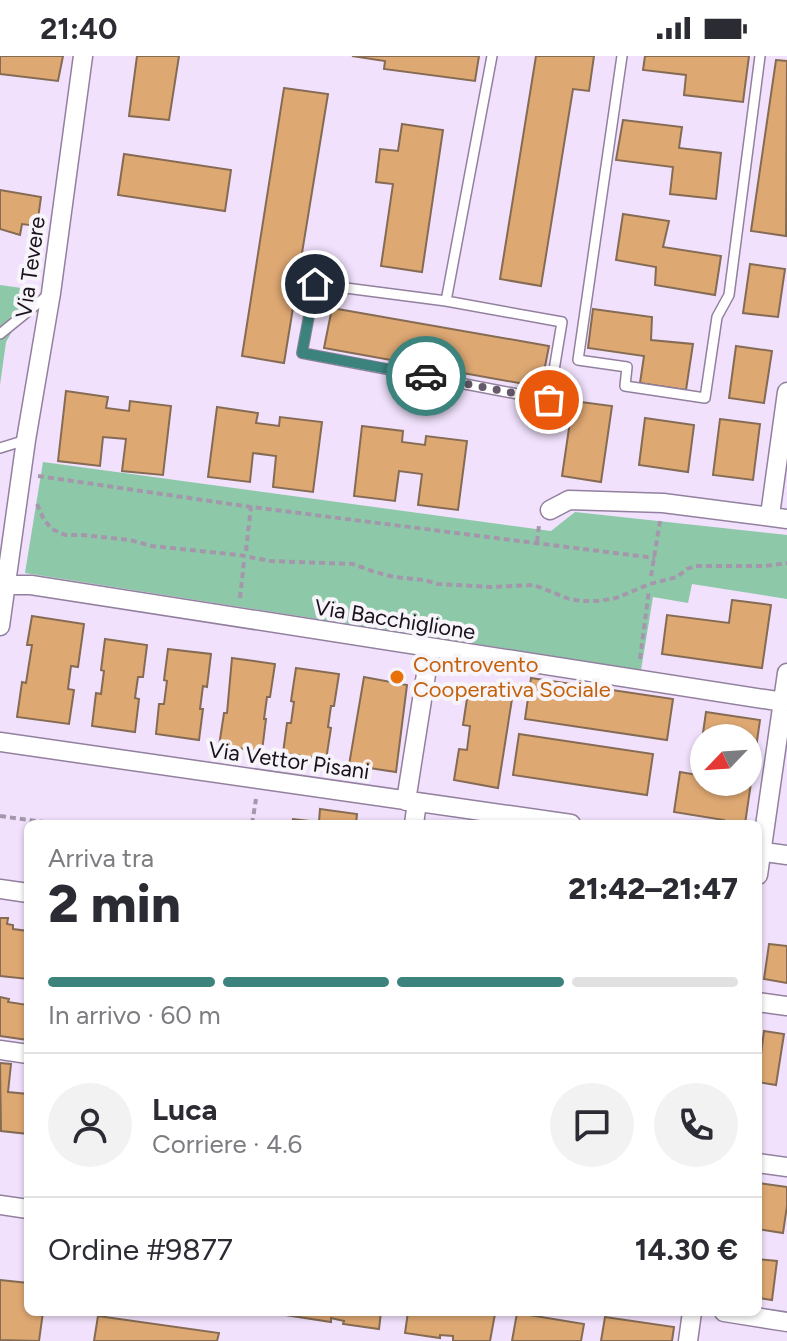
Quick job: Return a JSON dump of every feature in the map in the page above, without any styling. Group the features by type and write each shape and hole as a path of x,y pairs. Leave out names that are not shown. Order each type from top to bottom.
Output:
{"street":[{"name":"Via Tevere","path":"0,626 3,585 51,293 83,56"},
{"path":"550,510 569,500 663,503 778,517 787,392"},
{"name":"Via Bacchiglione","path":"3,585 31,585 783,702"},
{"path":"414,820 412,801 430,649"},
{"path":"762,838 787,673"},
{"name":"Via Vettor Pisani","path":"0,742 543,820"},
{"path":"762,851 787,855"},
{"path":"0,889 24,892"},
{"path":"762,1003 787,1006"},
{"path":"0,1050 24,1053"},
{"path":"762,1164 787,1167"},
{"path":"0,1205 24,1208"},
{"path":"688,1341 691,1316"},
{"path":"749,1316 787,1322"}],"lane":[{"path":"446,301 492,56"},
{"path":"622,56 578,360 627,367 625,386 705,398 717,317 729,295 760,56"},
{"path":"315,284 446,301 562,322 549,400 302,353 315,284"},
{"path":"0,334 51,293"},
{"path":"0,448 26,440"}],"path":[{"path":"22,475 655,558"},
{"path":"34,498 44,520 52,529 65,535 130,540 152,546 270,561 353,564 384,575 438,584 492,587 534,585 582,601 616,598 677,577 695,566 787,563"},
{"path":"651,576 663,503"},
{"path":"246,551 251,507"},
{"path":"240,600 244,561"},
{"path":"637,680 649,590"},
{"path":"0,816 29,820"}],"green space":[{"path":"0,285 36,290 6,342 0,385"},
{"path":"43,462 551,531 575,512 787,535 787,599 692,584 688,603 653,597 641,670 25,573"}],"building":[{"path":"0,56 63,56 58,81 0,74"},
{"path":"137,56 179,56 169,120 129,116"},
{"path":"352,56 479,56 475,81 384,69 385,61"},
{"path":"536,56 594,56 589,91 573,89 541,286 500,279"},
{"path":"645,56 749,56 743,102 684,95 686,75 643,70"},
{"path":"776,60 787,61 786,236 751,231"},
{"path":"284,88 328,94 284,363 242,356"},
{"path":"623,120 682,127 679,148 721,153 716,199 670,194 673,167 616,160"},
{"path":"402,124 443,130 422,272 381,266 393,184 376,182 380,149 398,151"},
{"path":"124,154 231,170 225,211 118,195"},
{"path":"0,190 41,197 37,226 22,224 20,235 0,229"},
{"path":"623,214 669,221 663,247 721,256 715,295 655,285 656,267 616,260"},
{"path":"750,264 785,269 778,317 743,313"},
{"path":"332,308 549,346 541,387 324,348"},
{"path":"593,309 652,317 651,340 693,344 686,390 640,383 644,356 588,348"},
{"path":"736,346 772,351 764,403 729,398"},
{"path":"66,391 108,397 106,408 129,411 130,401 171,406 163,475 122,471 126,439 103,437 100,466 58,461"},
{"path":"573,401 612,406 601,482 562,476"},
{"path":"217,407 258,413 256,423 279,426 280,417 322,422 313,492 273,487 276,456 253,453 250,482 208,477"},
{"path":"645,418 694,425 688,472 639,465"},
{"path":"720,419 760,424 753,480 713,475"},
{"path":"362,426 403,431 402,442 425,445 426,436 467,441 458,510 418,505 422,474 399,471 395,501 354,496"},
{"path":"732,600 771,605 762,668 662,654 667,615 729,623"},
{"path":"32,616 84,624 78,667 71,666 68,689 74,690 69,724 17,717 32,645 27,645"},
{"path":"105,639 147,645 143,677 138,677 135,698 139,699 135,732 92,726 96,693 101,694"},
{"path":"168,649 211,654 207,687 203,686 199,740 156,734 159,704 164,704"},
{"path":"232,658 275,664 270,697 267,697 262,751 219,746 224,713 227,713"},
{"path":"296,668 339,674 334,706 331,706 326,760 283,753 287,723 291,723"},
{"path":"364,677 407,685 396,772 349,765"},
{"path":"531,678 673,699 667,740 525,719"},
{"path":"468,692 512,699 498,788 454,780 459,749 467,750 470,726 463,725"},
{"path":"706,712 760,720 759,724 704,724"},
{"path":"519,734 653,754 647,795 513,775"},
{"path":"680,772 690,774 690,796 749,796 746,820 674,812"},
{"path":"320,809 357,814 356,820 319,820"},
{"path":"0,918 8,918 7,924 13,925 13,929 24,930 24,979 0,976"},
{"path":"769,944 787,946 787,983 764,979"},
{"path":"0,997 9,999 8,1002 24,1004 24,1039 0,1036"},
{"path":"764,1031 784,1034 776,1085 762,1083"},
{"path":"0,1063 11,1064 8,1092 24,1094 24,1134 1,1131"},
{"path":"762,1184 787,1187 783,1233 762,1230"},
{"path":"762,1259 777,1261 772,1300 762,1299"},
{"path":"0,1280 24,1283 24,1316 42,1316 39,1341 0,1340"},
{"path":"98,1316 219,1333 217,1341 94,1341"},
{"path":"292,1316 381,1316 379,1329 343,1324 344,1321 331,1318 331,1322"},
{"path":"407,1316 495,1316 490,1341 453,1341 453,1336 440,1335 440,1338 405,1333"},
{"path":"516,1316 584,1324 581,1341 512,1341"},
{"path":"605,1317 674,1327 672,1341 601,1341"}],"way so far":[{"path":"426,376 549,400"}],"place":[{"name":"Controvento Cooperativa Sociale","path":"397,677"}],"route":[{"path":"315,284 302,353 426,376"}]}
